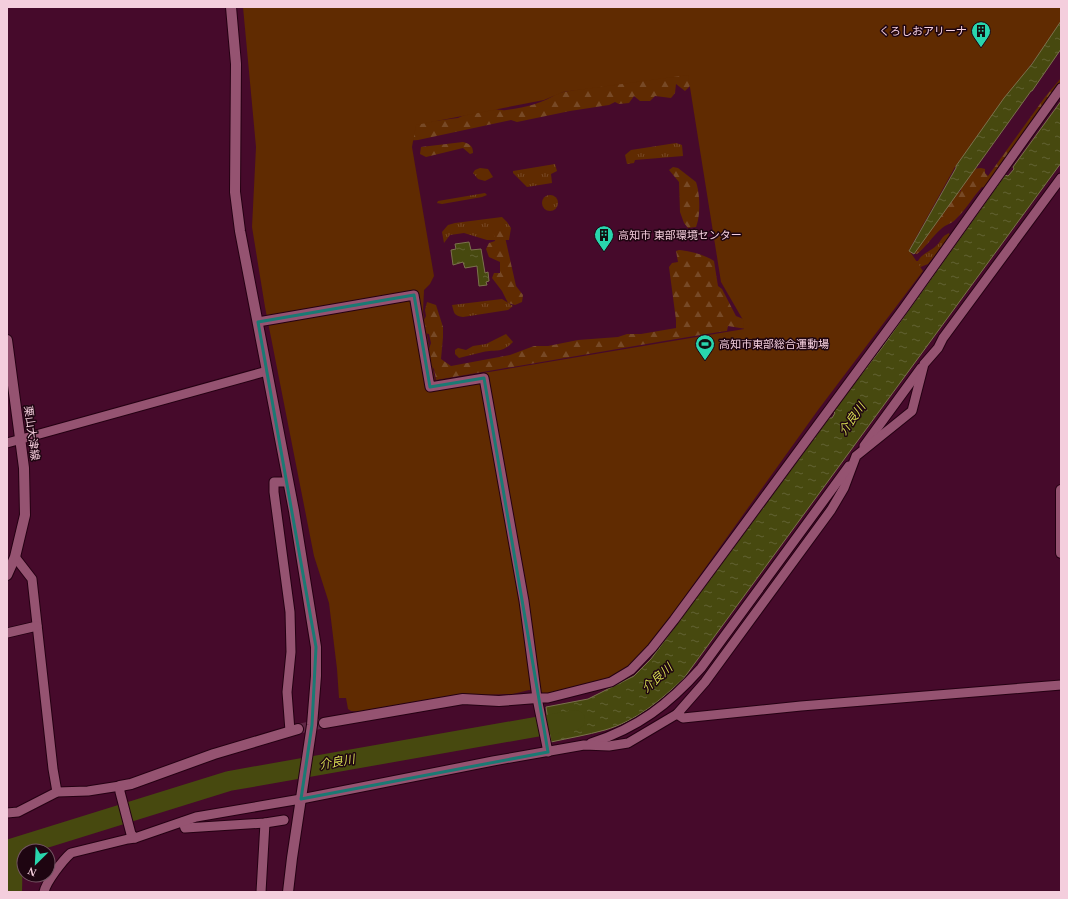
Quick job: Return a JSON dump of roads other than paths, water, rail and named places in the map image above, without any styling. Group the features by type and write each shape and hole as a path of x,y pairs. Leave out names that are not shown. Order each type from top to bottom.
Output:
{"street":[{"path":"231,7 236,64 235,192 240,231 288,482 316,647 316,676 309,746 288,892"},
{"path":"324,723 463,699 499,700 548,698 611,682 631,670 652,648 688,602 899,315 1061,88"},
{"path":"44,892 47,885 71,853 128,838 196,817 584,745 605,738 644,719 672,698 706,661 924,364 938,348 943,338 1061,178"},
{"path":"258,322 414,295 430,387 484,378 524,601 537,698 548,752"},
{"name":"栗山大津線","path":"7,340 24,468 25,515 15,557 7,575"},
{"path":"584,745 609,746 628,743 677,714 705,682 831,510 844,488 856,456 912,411 924,364"},
{"path":"7,443 267,371"},
{"path":"7,814 18,812 57,792 120,789 214,754 294,730 287,692 291,652 290,612 274,492 274,482 288,482"},
{"path":"1061,490 1061,553"},
{"path":"15,557 32,579 53,769 57,792"},
{"path":"7,633 37,626"},
{"path":"677,714 684,718 801,706 1061,685"},
{"path":"120,789 133,836"},
{"path":"183,822 185,828 265,823 284,820"},
{"path":"261,892 265,823"}],"water":[{"path":"1061,21 1061,49 914,254 909,251 956,166 1004,98 1032,64"},
{"path":"1061,101 1061,163 684,678 648,709 627,721 605,730 551,742 546,707 588,699 634,676 651,659 829,418 832,418 835,413 833,411 881,349 1005,175 1008,176 1014,169 1013,167"},
{"path":"469,242 471,250 481,249 485,273 488,272 489,281 486,282 487,285 479,286 477,266 465,268 463,262 453,265 451,250 456,249 455,244"}],"waterway":[{"name":"介良川","path":"7,850 229,781 575,720"},
{"path":"12,892 13,849"}],"tunnel":[{"path":"298,729 324,723"}],"place":[{"name":"くろしおアリーナ","path":"981,48"},
{"name":"高知市 東部環境センター","path":"604,252"},
{"name":"高知市東部総合運動場","path":"705,361"}]}
